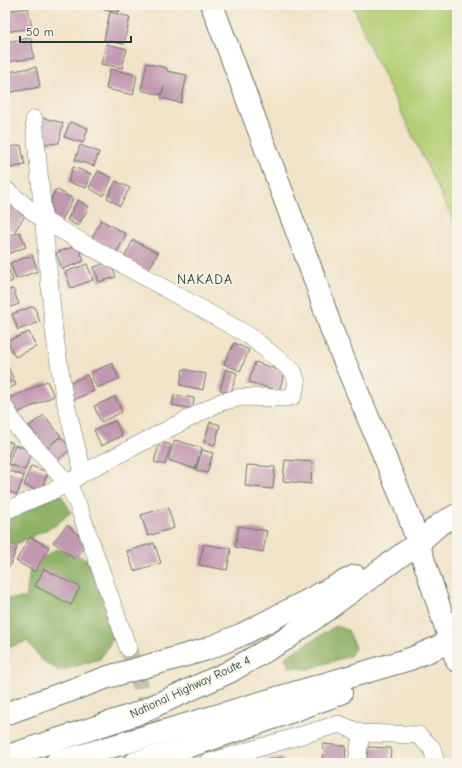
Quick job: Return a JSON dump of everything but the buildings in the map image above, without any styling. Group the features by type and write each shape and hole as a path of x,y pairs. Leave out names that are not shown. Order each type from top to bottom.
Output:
{"main road":[{"path":"56,763 455,647 406,508 332,331 315,280 212,5"},
{"path":"5,714 108,677 204,650 244,634 418,543 449,520"},
{"name":"National Highway Route 4","path":"5,757 136,714 229,672 286,639 418,543"},
{"path":"135,763 214,739 278,717 367,682 410,659"}],"street":[{"path":"34,119 54,331 64,396 83,473"},
{"path":"5,189 43,220 248,335 293,371 297,383 293,396 286,398 242,397 221,402 83,473 68,484 5,511"},
{"path":"5,407 11,428 68,484 78,505 128,648"},
{"path":"207,763 339,724 361,733 418,735 432,748 436,763"},
{"path":"357,763 361,733"}],"green space":[{"path":"353,5 457,5 457,228 366,39"},
{"path":"61,495 71,512 56,525 16,544 5,540 5,516"},
{"path":"56,549 87,559 116,634 100,659 59,671 42,660 27,641 5,649 5,599 26,598 30,567"},
{"path":"336,626 348,630 355,648 350,656 308,669 289,667 285,657"}],"tunnel":[{"path":"128,648 160,746"}],"district":[{"name":"NAKADA","path":"205,279"}]}
